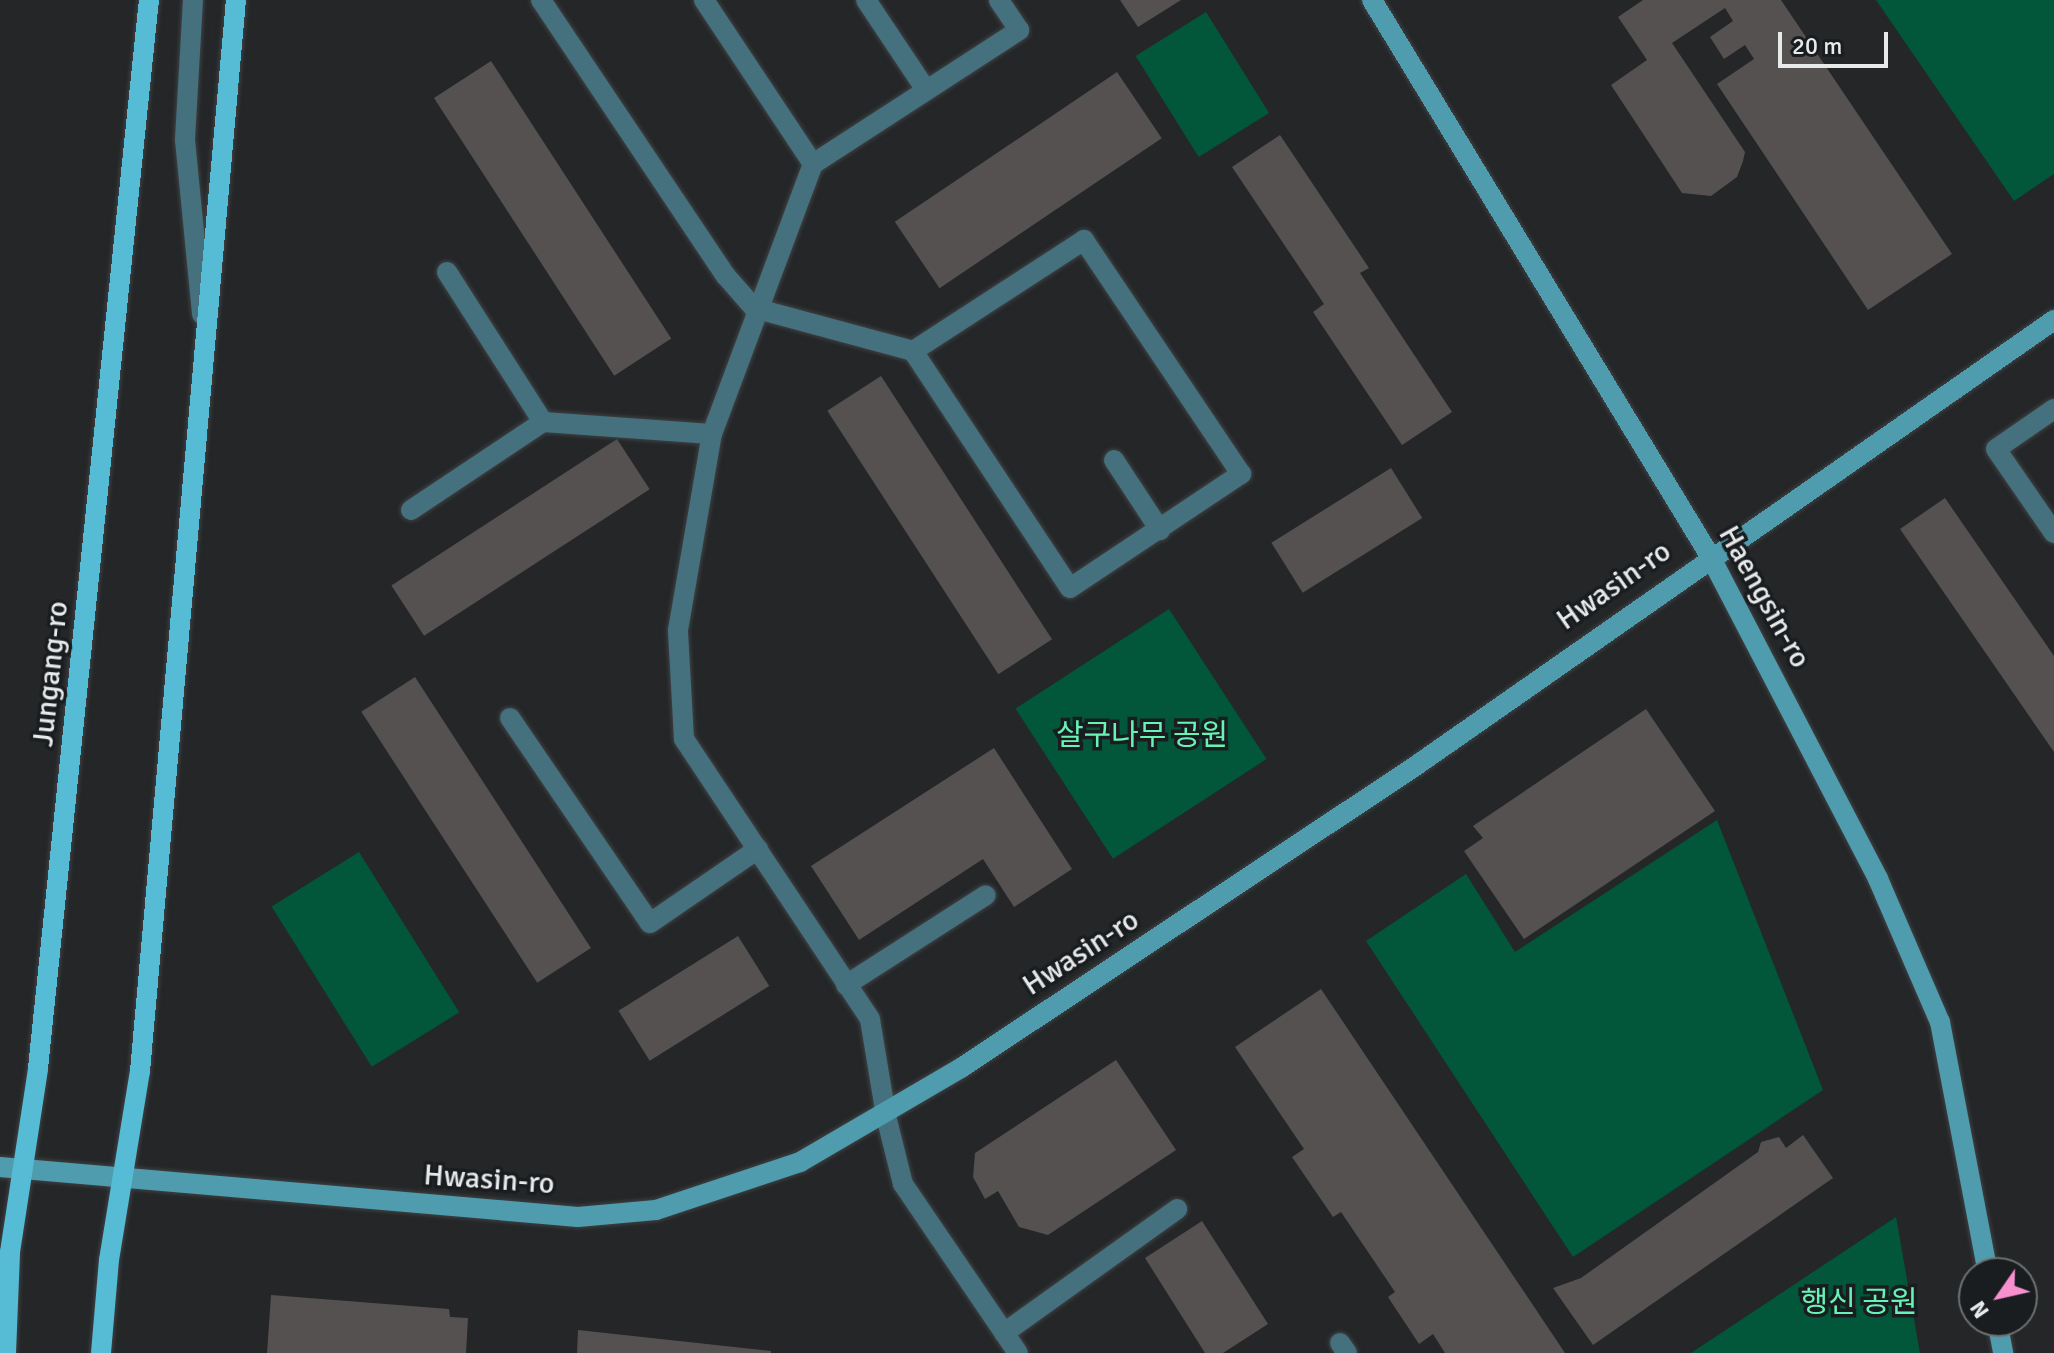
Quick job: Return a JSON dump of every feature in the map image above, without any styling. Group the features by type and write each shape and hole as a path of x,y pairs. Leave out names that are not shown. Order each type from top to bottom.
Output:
{"main road":[{"name":"Jungang-ro","path":"6,1353 10,1252 23,1171 149,0"},
{"path":"101,1353 123,1176 140,1071 236,0"},
{"name":"Haengsin-ro","path":"1372,0 1710,556 1878,879 1940,1022 1985,1257"},
{"name":"Hwasin-ro","path":"0,1167 578,1217 656,1210 735,1188 800,1162 886,1116 1414,767 1710,556 2054,320"}],"street":[{"path":"193,0 185,140 205,342"},
{"path":"541,0 726,276 754,308 913,351 1070,588 1241,474 1084,240 913,351"},
{"path":"704,0 813,164"},
{"path":"866,0 926,90"},
{"path":"999,0 1019,30 813,164 754,308 712,434 678,630 684,739 870,1019 886,1116 903,1184 1018,1353"},
{"path":"447,272 543,422"},
{"path":"2054,409 1996,449 2054,533"},
{"path":"411,510 543,422 712,434"},
{"path":"1114,460 1160,530"},
{"path":"510,718 650,923 758,849"},
{"path":"846,985 986,895"},
{"path":"1004,1333 1177,1209"}],"green space":[{"path":"1876,0 2054,0 2054,174 2014,201"},
{"path":"1206,12 1269,113 1199,157 1136,56"},
{"name":"살구나무 공원","path":"1169,609 1266,759 1113,859 1016,709"},
{"path":"1717,820 1823,1090 1573,1257 1366,941 1466,874 1515,952"},
{"path":"359,852 459,1012 372,1067 272,907"},
{"name":"행신 공원","path":"1896,1217 1920,1353 1691,1353"}],"building":[{"path":"1120,0 1181,0 1138,27"},
{"path":"1643,0 1781,0 1952,254 1868,310 1717,84 1754,59 1745,45 1724,59 1710,37 1733,21 1725,8 1672,43 1745,152 1743,161 1737,177 1711,196 1682,193 1611,85 1647,60 1618,17"},
{"path":"491,61 671,339 614,376 434,98"},
{"path":"1117,72 1162,138 940,288 895,222"},
{"path":"1280,135 1369,268 1360,273 1452,412 1402,445 1313,312 1324,304 1232,167"},
{"path":"881,376 1052,639 998,674 827,411"},
{"path":"617,439 650,489 424,636 391,586"},
{"path":"1391,468 1422,518 1303,593 1271,543"},
{"path":"1945,498 2054,656 2054,752 1900,529"},
{"path":"415,677 591,948 537,983 361,712"},
{"path":"1646,709 1715,811 1524,939 1464,851 1483,838 1473,826"},
{"path":"994,748 1072,869 1014,907 983,859 859,940 811,866"},
{"path":"738,936 769,986 650,1061 618,1011"},
{"path":"1321,989 1565,1353 1445,1353 1433,1334 1419,1344 1388,1297 1395,1292 1341,1212 1333,1217 1292,1157 1304,1149 1235,1047"},
{"path":"1116,1060 1176,1150 1048,1235 1019,1227 998,1191 985,1199 973,1177 975,1153"},
{"path":"1803,1135 1833,1178 1593,1345 1553,1288 1581,1278 1758,1152 1761,1142 1779,1137 1786,1148"},
{"path":"1202,1221 1268,1324 1223,1353 1205,1353 1145,1258"},
{"path":"271,1295 449,1309 450,1317 468,1318 466,1353 267,1353"},
{"path":"578,1330 771,1351 771,1353 577,1353"}]}
